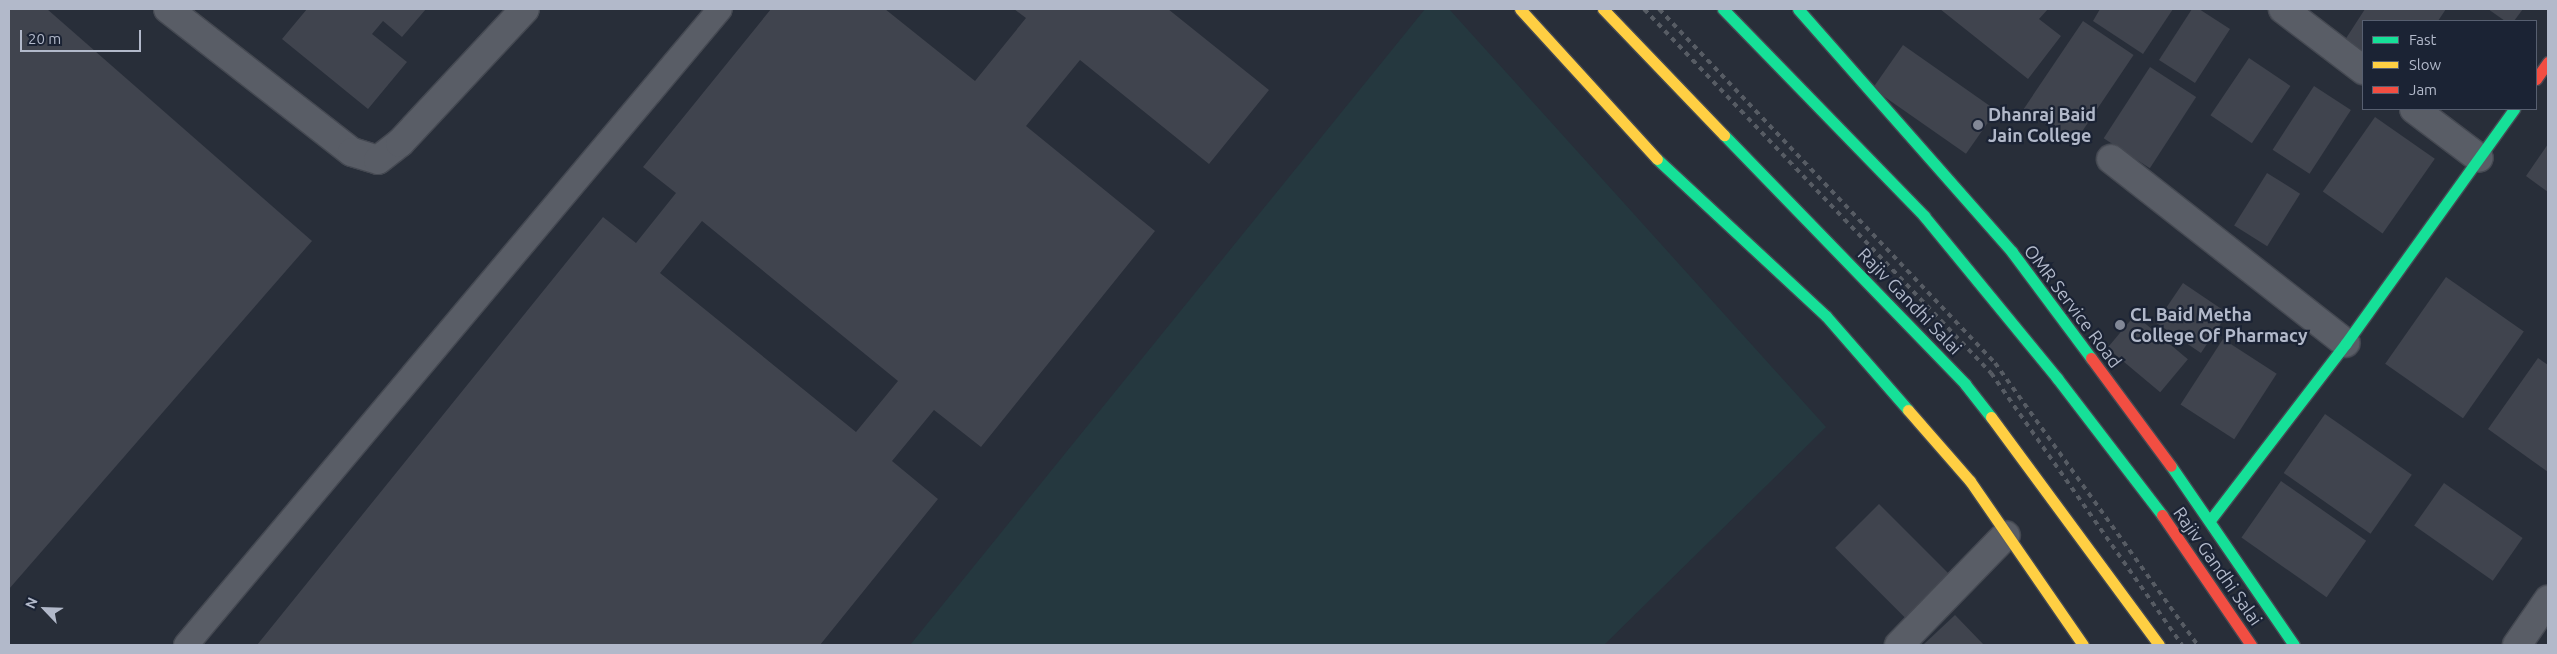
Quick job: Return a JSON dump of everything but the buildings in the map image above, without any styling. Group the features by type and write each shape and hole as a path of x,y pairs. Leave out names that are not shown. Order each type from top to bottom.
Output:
{"street":[{"path":"168,9 352,152 378,160 400,142 525,9"},
{"path":"1520,9 1645,147 1826,316 1970,482 2083,645"},
{"name":"Rajiv Gandhi Salai","path":"1603,9 1965,384 2047,489 2159,645"},
{"name":"Rajiv Gandhi Salai","path":"1723,9 1930,223 2057,378 2186,547 2251,645"},
{"name":"OMR Service Road","path":"1798,9 2012,252 2211,519 2294,645"},
{"path":"2283,9 2362,69"},
{"path":"2537,78 2548,62"},
{"path":"2415,110 2479,158"},
{"path":"2211,519 2346,343 2513,110"},
{"path":"2111,159 2346,343"},
{"path":"1899,645 2006,535"},
{"path":"2517,645 2548,600"}],"lane":[{"path":"186,645 720,9"}],"shaded area":[{"path":"1425,9 1449,9 1826,427 1604,645 910,645"}],"railway":[{"path":"1644,9 1991,373 2182,645"},
{"path":"1659,9 1995,363 2198,645"}],"traffic: fast":[{"path":"1723,9 1924,216 2057,378 2162,515"},
{"path":"1798,9 2012,252 2091,358"},
{"path":"2211,519 2346,343 2513,110"},
{"path":"1724,135 1965,384 1991,417"},
{"path":"1657,159 1826,316 1908,410"},
{"path":"2171,466 2294,645"}],"traffic: slow":[{"path":"1520,9 1657,159"},
{"path":"1603,9 1724,135"},
{"path":"1908,410 1970,481 2083,645"},
{"path":"1991,417 2159,645"}],"traffic: jam":[{"path":"2537,78 2548,62"},
{"path":"2091,358 2171,466"},
{"path":"2162,515 2251,645"}],"place":[{"name":"Dhanraj Baid Jain College","path":"1978,125"},
{"name":"CL Baid Metha College Of Pharmacy","path":"2120,325"}]}
